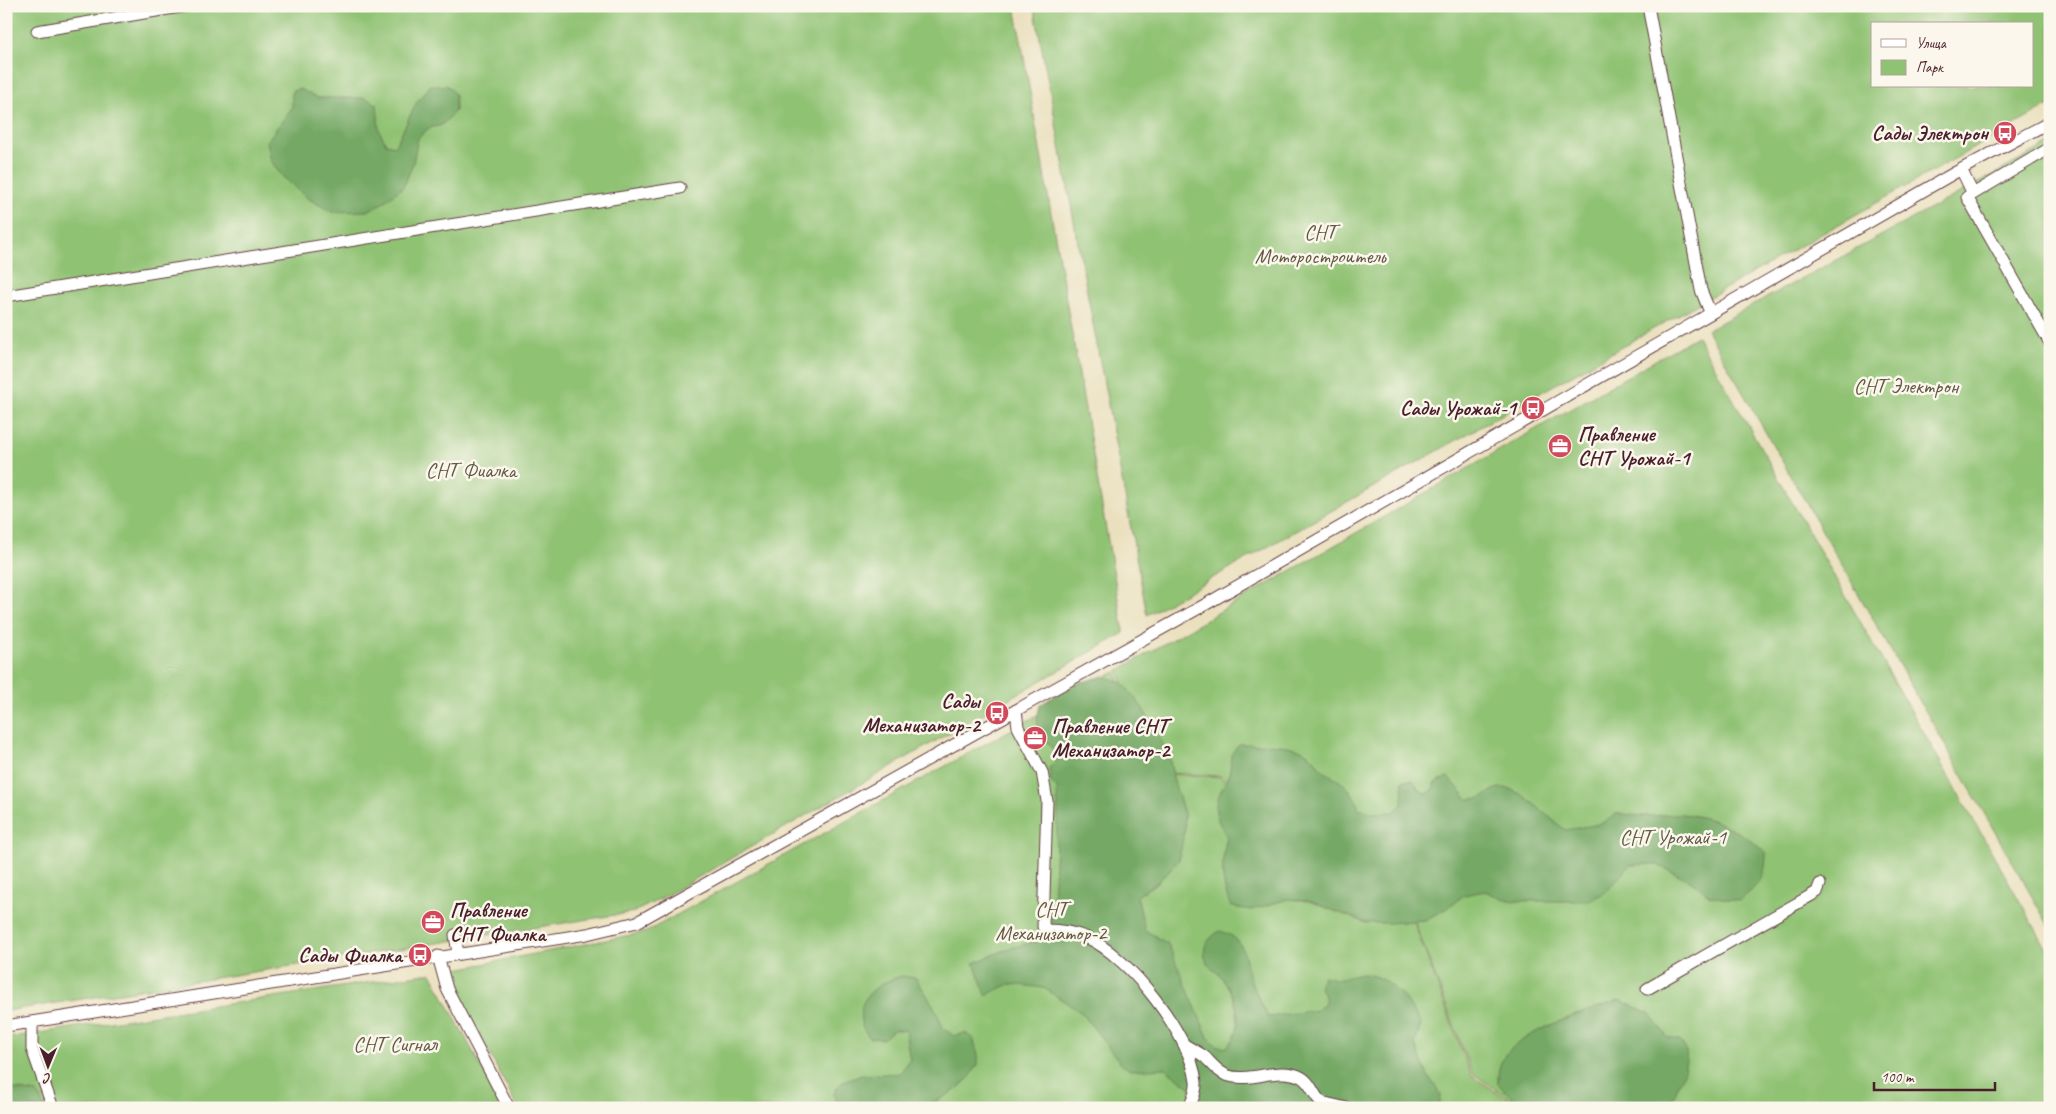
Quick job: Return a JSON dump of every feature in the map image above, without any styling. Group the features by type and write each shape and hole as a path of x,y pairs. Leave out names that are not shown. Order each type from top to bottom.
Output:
{"street":[{"path":"37,31 186,6"},
{"path":"1648,6 1701,290 1710,312"},
{"path":"6,1026 438,956 587,934 637,922 1208,603 1710,312 1961,169 2050,122"},
{"path":"2050,148 1967,197 2050,343"},
{"path":"1961,169 1972,194"},
{"path":"6,296 680,188"},
{"path":"1016,710 1018,727 1042,772 1047,801 1043,927 1048,930 1086,937 1112,955 1158,1003 1174,1024 1193,1062 1196,1092 1189,1108"},
{"path":"1647,989 1817,892 1820,884"},
{"path":"455,935 458,953"},
{"path":"438,956 447,989 509,1108"},
{"path":"32,1022 32,1049 53,1108"},
{"path":"1185,1045 1203,1056 1218,1070 1227,1075 1242,1078 1284,1074 1300,1076 1311,1086 1322,1102 1347,1108"}],"green space":[{"name":"СНТ Фиалка","path":"6,6 1015,6 1124,633 662,898 634,912 6,1011"},
{"name":"СНТ Моторостроитель","path":"1034,6 2050,6 2050,105 1147,615"},
{"path":"431,85 448,86 455,95 455,111 442,125 429,128 418,138 413,163 404,186 384,202 368,211 332,212 307,198 282,176 271,161 267,141 292,108 292,91 300,89 318,98 365,98 377,104 379,130 386,144 395,146 417,102"},
{"name":"СНТ Электрон","path":"2050,144 2050,928 1707,330"},
{"name":"СНТ Урожай-1","path":"1697,336 2050,954 2050,1108 1523,1108 1472,1073 1416,926 1409,889 1247,808 1221,776 1169,773 1117,671"},
{"name":"СНТ Механизатор-2","path":"1115,672 1167,774 1220,777 1246,809 1408,890 1416,928 1471,1075 1520,1108 518,1108 456,990 452,970 646,932"},
{"path":"1104,676 1123,683 1142,707 1169,755 1174,782 1184,813 1185,828 1179,860 1158,882 1137,896 1145,930 1168,944 1208,1037 1216,1045 1225,1048 1232,1042 1238,1025 1236,1005 1228,987 1223,979 1210,967 1204,952 1209,940 1220,931 1236,939 1244,952 1252,984 1268,1017 1317,1010 1325,1004 1325,995 1319,987 1323,976 1340,979 1357,974 1368,975 1378,978 1395,989 1410,1006 1421,1024 1415,1045 1428,1076 1441,1094 1439,1108 1197,1108 1198,1104 1190,1087 1165,1068 1130,1070 1121,1064 1082,1013 1044,988 1010,984 986,995 974,963 1007,949 1051,937 1058,809 1057,788 1051,782 1049,768 1058,760 1037,724 1040,705 1075,684"},
{"path":"1239,744 1286,746 1304,751 1322,769 1350,790 1359,809 1376,813 1394,812 1402,804 1403,781 1413,780 1418,789 1427,794 1434,789 1434,783 1448,777 1468,799 1480,798 1500,788 1517,792 1566,830 1599,824 1616,814 1647,816 1671,814 1700,817 1735,830 1766,852 1765,869 1760,880 1752,890 1739,901 1710,896 1690,880 1655,864 1630,865 1606,892 1589,901 1504,900 1485,891 1464,895 1447,908 1425,920 1366,923 1309,901 1288,899 1251,910 1231,907 1223,880 1227,837 1218,819 1216,806 1230,771 1232,754"},
{"name":"СНТ Сигнал","path":"431,973 503,1108 6,1108 6,1038"},
{"path":"902,976 916,978 936,1010 943,1028 954,1036 965,1033 973,1038 978,1055 978,1064 970,1077 956,1090 924,1108 839,1108 834,1094 845,1081 862,1075 900,1073 910,1060 905,1030 893,1030 883,1039 870,1038 863,1027 861,1015 865,999 871,992 885,982"},
{"path":"1619,1000 1649,1013 1668,1038 1680,1040 1685,1050 1686,1057 1683,1072 1677,1089 1666,1108 1528,1108 1511,1097 1498,1084 1500,1065 1507,1053 1519,1042 1552,1024"},
{"path":"6,1084 14,1089 37,1093 45,1108 6,1108"}],"place":[{"name":"Сады Электрон","path":"2005,133"},
{"name":"Сады Урожай-1","path":"1533,408"},
{"name":"Правление СНТ Урожай-1","path":"1560,446"},
{"name":"Сады Механизатор-2","path":"997,713"},
{"name":"Правление СНТ Механизатор-2","path":"1035,738"},
{"name":"Правление СНТ Фиалка","path":"433,922"},
{"name":"Сады Фиалка","path":"420,955"}]}
